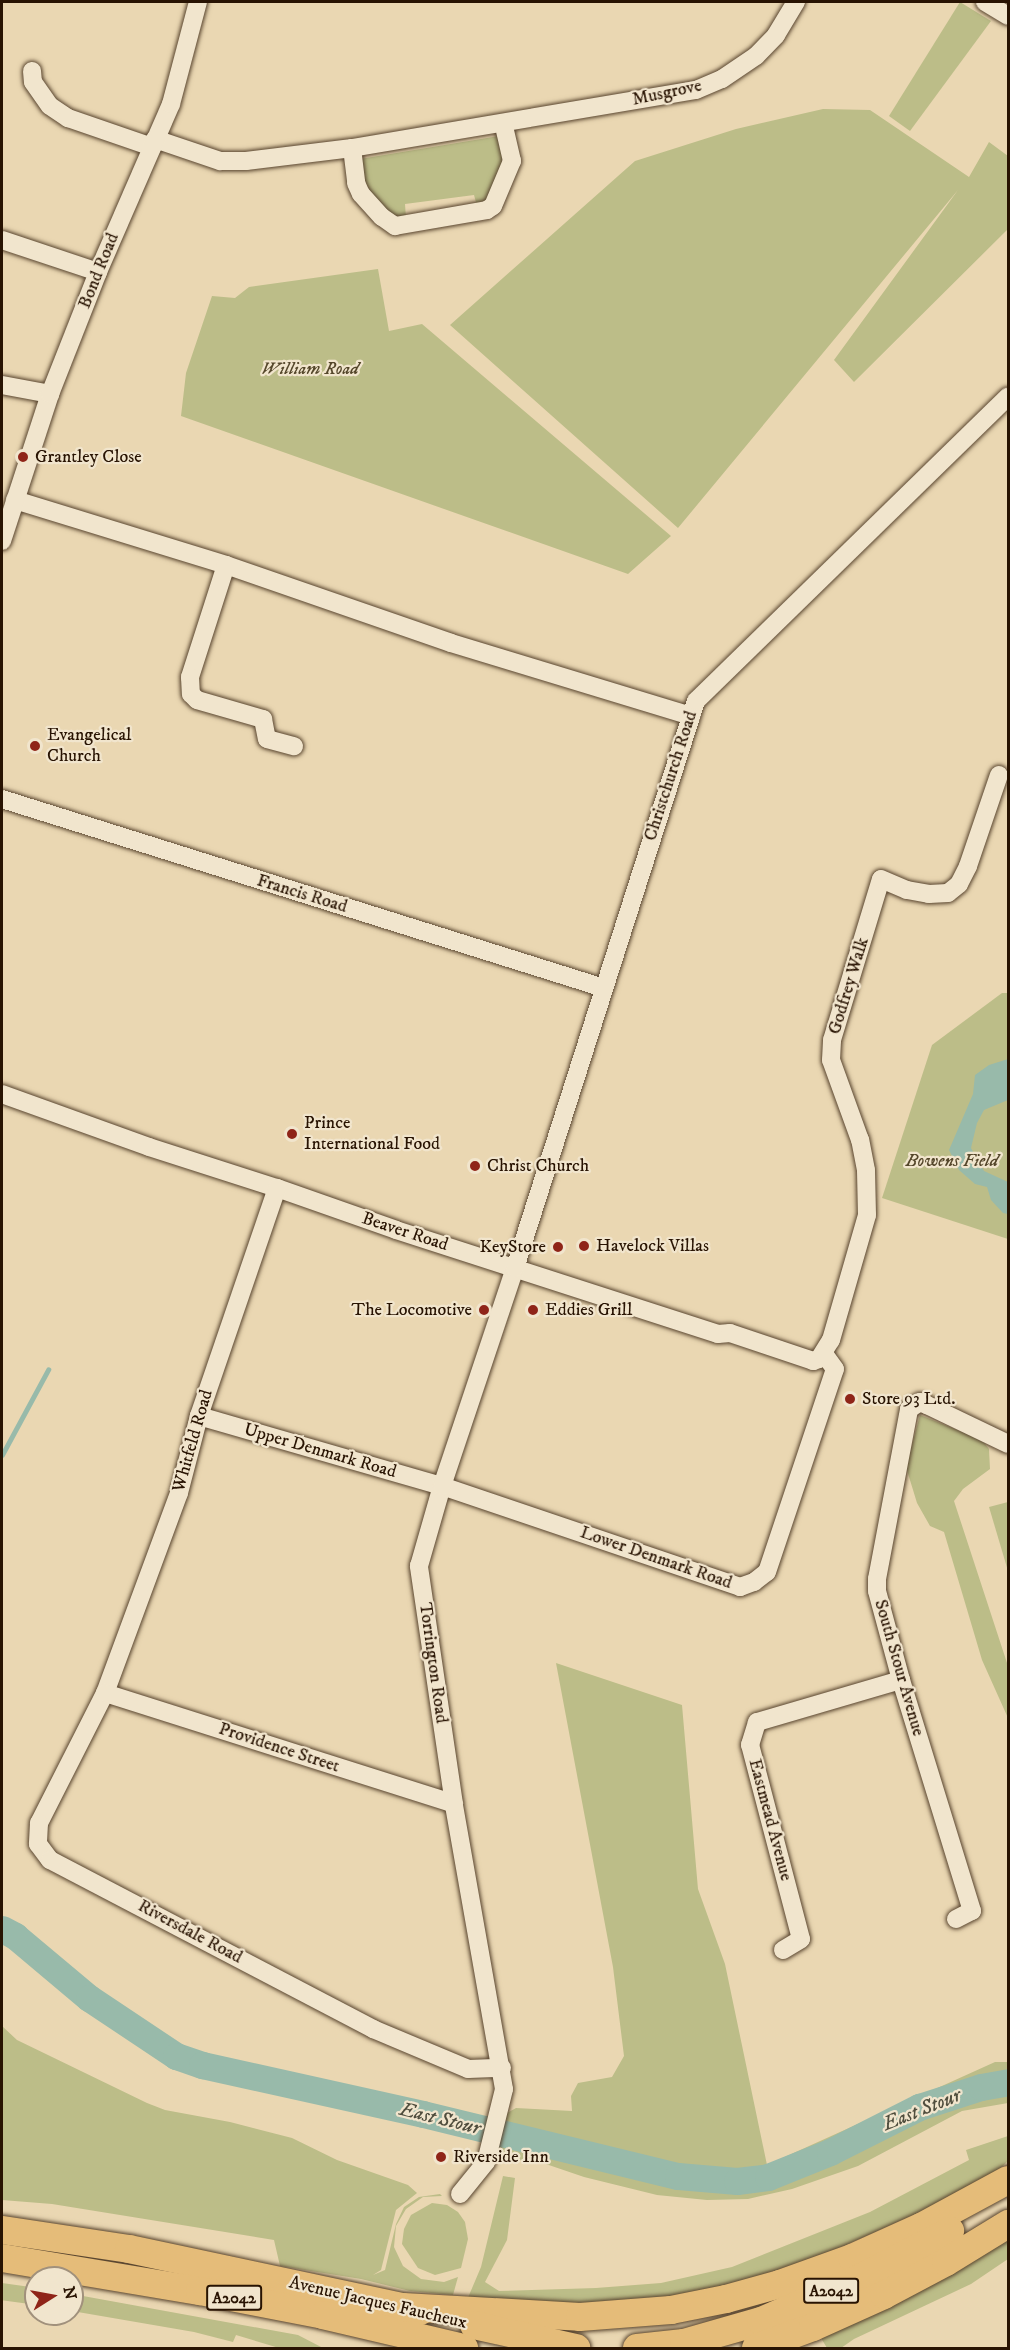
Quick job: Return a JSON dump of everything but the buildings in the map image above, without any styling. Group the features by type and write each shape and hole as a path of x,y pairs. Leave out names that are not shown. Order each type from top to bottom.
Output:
{"main road":[{"path":"404,2307 580,2317 671,2310 726,2299 780,2284 852,2258 930,2222 1008,2180"},
{"name":"A2042","path":"637,2349 695,2340 761,2321 798,2306 912,2253 958,2227 1008,2191"},
{"name":"A2042","path":"756,2349 828,2321 946,2262 1008,2224"},
{"name":"Avenue Jacques Faucheux","path":"2,2230 129,2249 404,2307 547,2344 576,2349"},
{"name":"Avenue Jacques Faucheux","path":"2,2258 200,2291 323,2315 464,2349"},
{"name":"A2042","path":"797,2349 828,2321"}],"street":[{"name":"Bond Road","path":"2,541 50,394 98,272 171,104 198,2"},
{"name":"Musgrove","path":"32,71 33,82 50,106 68,118 220,161 246,161 352,148 696,90 713,83 756,56 776,35 796,2"},
{"path":"985,2 1008,16"},
{"path":"352,148 356,183 361,194 375,210 395,226 487,210 493,206 512,161 504,123"},
{"path":"2,240 98,272"},
{"path":"2,386 50,394"},
{"name":"Christchurch Road","path":"515,1268 696,700 1008,396"},
{"path":"15,500 226,565 451,643 691,716"},
{"path":"226,565 190,677 191,693 197,700 263,719 267,739 294,746"},
{"name":"Godfrey Walk","path":"824,1354 831,1340 867,1215 866,1170 860,1140 835,1078 831,1060 832,1040 881,879 907,890 929,894 948,893 959,884 968,866 999,776"},
{"name":"Francis Road","path":"2,798 604,988"},
{"name":"Beaver Road","path":"2,1094 150,1147 718,1334 730,1333 813,1361 824,1354"},
{"name":"Whitfeld Road","path":"105,1693 178,1493 199,1416 277,1188"},
{"name":"Torrington Road","path":"460,2194 486,2162 504,2089 454,1804 418,1566 442,1486 515,1268"},
{"name":"Lower Denmark Road","path":"442,1486 740,1587 754,1582 767,1572 835,1370 824,1354"},
{"name":"South Stour Avenue","path":"956,1919 972,1911 900,1680 877,1591 877,1579 909,1409 915,1404 927,1405 1008,1444"},
{"name":"Upper Denmark Road","path":"199,1416 442,1486"},
{"name":"Eastmead Avenue","path":"783,1950 801,1939 750,1745 757,1722 900,1680"},
{"name":"Providence Street","path":"105,1693 454,1804"},
{"name":"Riversdale Road","path":"105,1693 39,1823 38,1844 50,1860 373,2029 468,2070 501,2068"}],"green space":[{"path":"960,2 991,21 910,131 889,116"},
{"path":"823,109 870,110 969,177 989,142 1008,156 1008,229 854,382 834,360 958,190 678,528 450,325 635,161 736,129"},
{"path":"499,136 504,161 492,196 477,206 474,195 405,204 406,218 395,220 362,184 360,159"},
{"name":"William Road","path":"378,269 389,331 422,324 671,536 628,574 181,416 186,373 212,296 235,298 249,287"},
{"name":"Bowens Field","path":"1002,993 1008,993 1008,1239 882,1198 932,1045"},
{"path":"920,1415 982,1440 989,1449 990,1469 963,1489 954,1501 1008,1666 1008,1718 982,1660 944,1532 930,1526 917,1503 906,1467"},
{"path":"1008,1502 1008,1571 989,1507"},
{"path":"556,1663 682,1705 698,1889 725,1964 767,2165 995,2062 1008,2062 1008,2103 962,2111 858,2166 792,2189 748,2199 707,2200 657,2195 584,2177 540,2162 492,2158 507,2113 516,2108 572,2111 571,2096 578,2083 612,2077 624,2056 613,1967"},
{"path":"2,2026 17,2040 147,2103 165,2110 230,2122 292,2138 337,2160 408,2185 417,2193 396,2210 381,2270 373,2275 385,2270 396,2224 404,2207 419,2197 440,2194 442,2196 423,2197 406,2209 396,2226 394,2247 403,2266 421,2279 444,2282 458,2277 453,2295 410,2291 361,2279 280,2266 274,2240 52,2204 2,2200"},
{"path":"1008,2136 1008,2161 985,2183 792,2269 685,2300 561,2313 467,2300 481,2267 503,2176 515,2178 507,2240 485,2282 499,2291 661,2283 732,2267 870,2212 969,2160 966,2150"},
{"path":"432,2203 447,2205 458,2212 465,2222 468,2239 461,2268 435,2275 418,2268 402,2244 404,2229 411,2215"},
{"path":"1008,2233 1008,2259 971,2284 854,2339 841,2348 827,2348 821,2338"},
{"path":"2,2283 24,2286 24,2303 2,2300"},
{"path":"84,2296 298,2335 323,2348 279,2348 236,2335 233,2342 194,2332 84,2313"}],"shaded area":[{"path":"1008,1059 1008,1100 984,1110 977,1123 971,1148 984,1171 1008,1182 1008,1214 1003,1213 991,1200 987,1187 975,1184 959,1170 949,1150 973,1094 975,1075 989,1065"}],"waterway":[{"path":"2,1455 48,1370"},
{"name":"East Stour","path":"2,1929 15,1936 89,1998 176,2056 202,2065 423,2114 678,2176 737,2181 768,2177 830,2152 919,2107 981,2087 1008,2082"}],"place":[{"name":"Grantley Close","path":"23,457"},
{"name":"Evangelical Church","path":"35,746"},
{"name":"Prince International Food","path":"292,1134"},
{"name":"Christ Church","path":"475,1166"},
{"name":"Havelock Villas","path":"584,1246"},
{"name":"KeyStore","path":"558,1247"},
{"name":"The Locomotive","path":"484,1310"},
{"name":"Eddies Grill","path":"533,1310"},
{"name":"Store 93 Ltd.","path":"850,1399"},
{"name":"Riverside Inn","path":"441,2157"}]}
